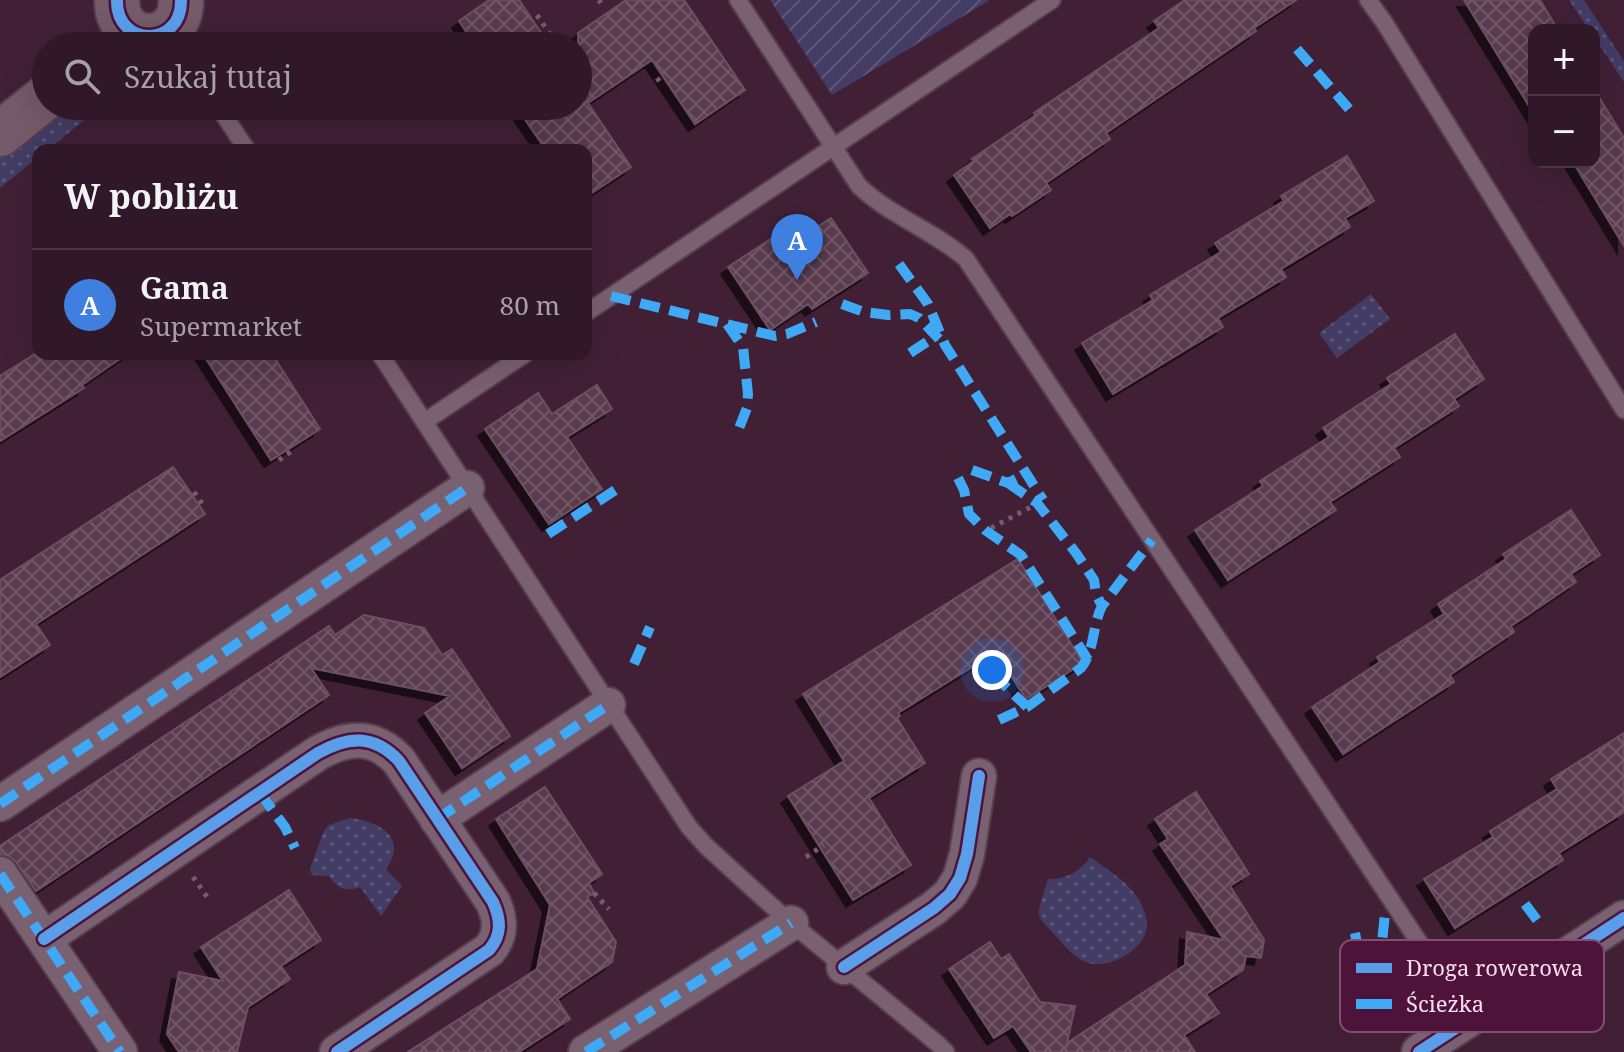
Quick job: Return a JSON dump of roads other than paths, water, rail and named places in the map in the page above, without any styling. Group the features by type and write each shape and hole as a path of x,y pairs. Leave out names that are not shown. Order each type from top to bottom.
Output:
{"street":[{"path":"0,134 32,108"},
{"path":"0,804 467,488"},
{"path":"437,819 608,705"},
{"path":"44,939 307,761 351,740 377,744 399,761 493,902 498,915 499,934 489,950 337,1052"},
{"path":"844,967 934,908 950,894 960,878 967,854 979,776"},
{"path":"0,874 120,1052"},
{"path":"1590,940 1624,918"},
{"path":"586,1052 791,923"},
{"path":"1419,1052 1450,1032"}],"lane":[{"path":"738,0 859,186 874,201 952,247 966,259 1418,940"},
{"path":"592,309 1052,0"},
{"path":"1368,0 1624,410"},
{"path":"227,120 243,144"},
{"path":"384,360 689,827 714,854 791,923 946,1052"},
{"path":"424,422 516,360"}],"place":[{"name":"Gama","path":"797,280"}]}
